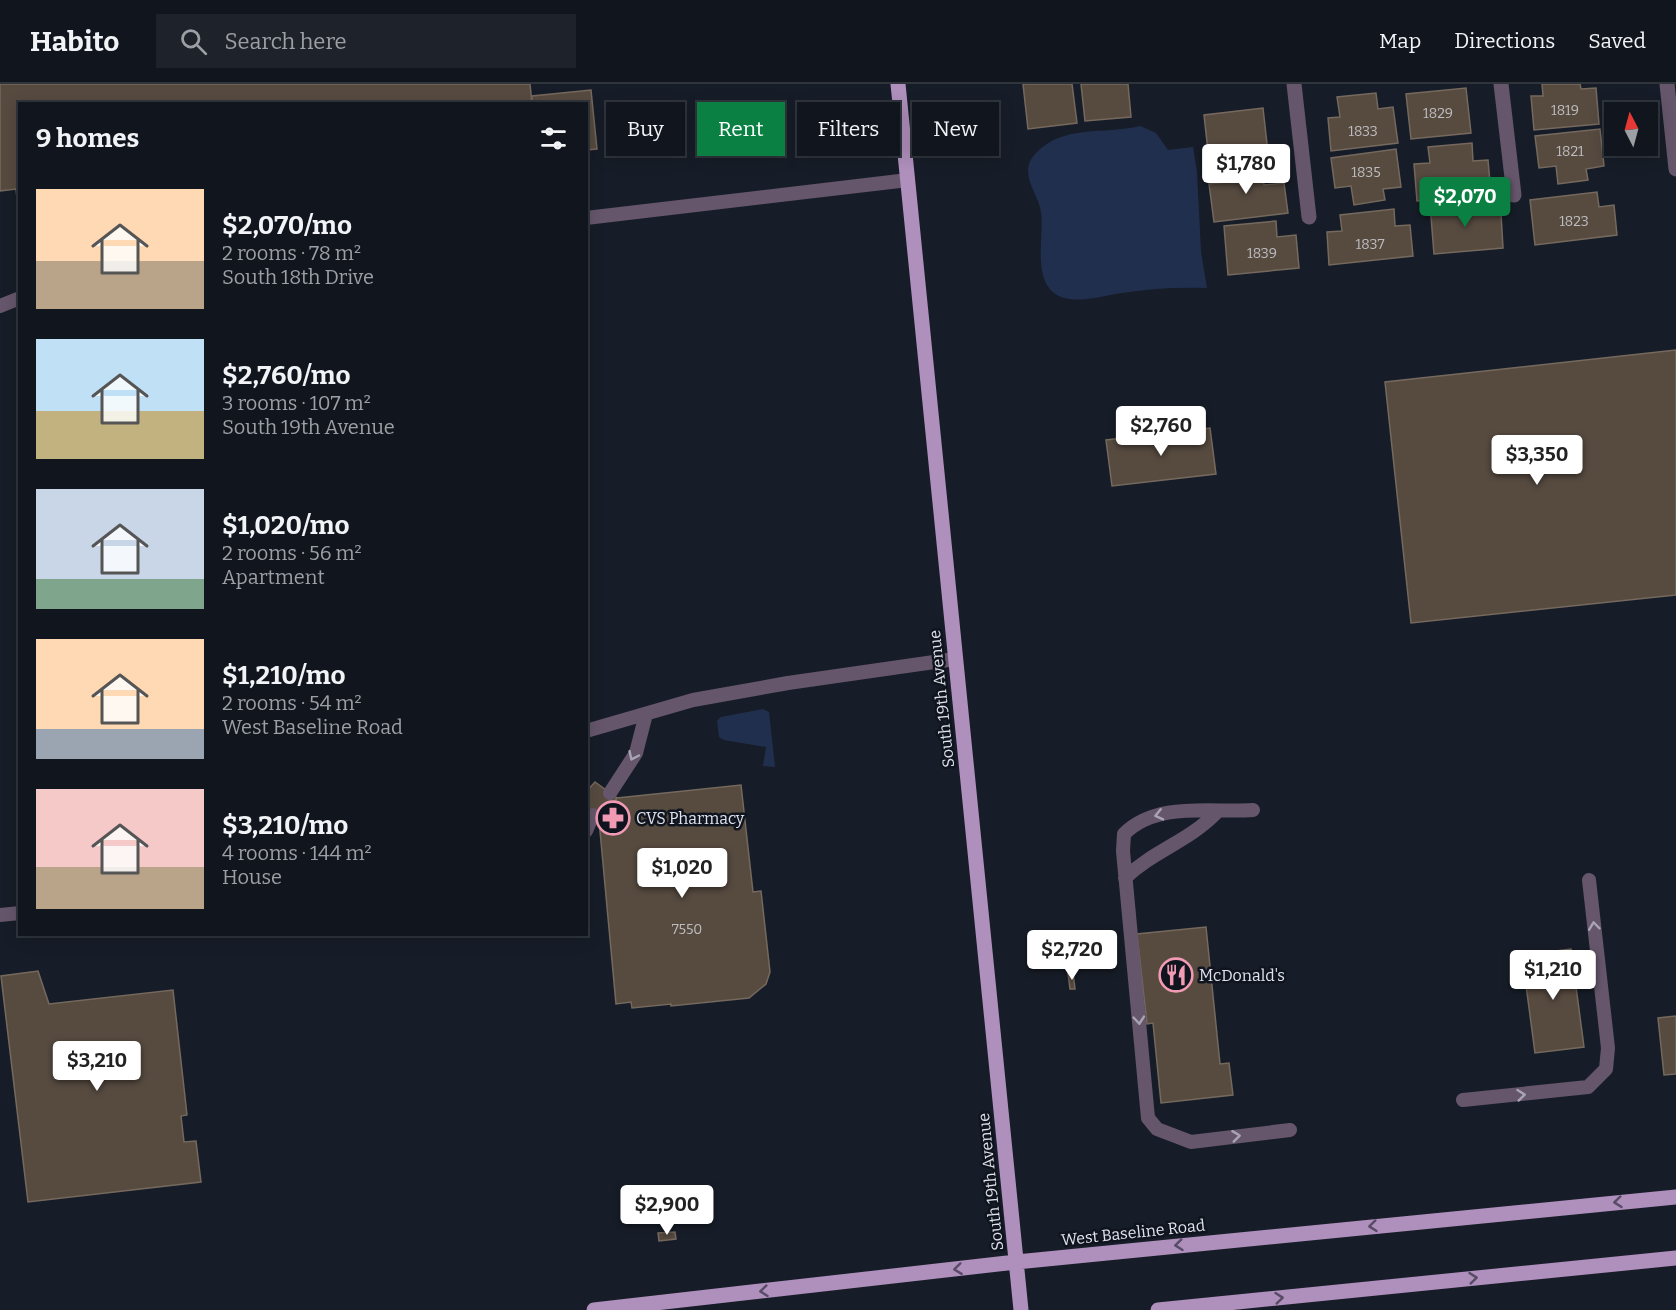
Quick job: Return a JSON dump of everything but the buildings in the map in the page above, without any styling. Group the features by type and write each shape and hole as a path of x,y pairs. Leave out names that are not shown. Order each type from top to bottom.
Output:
{"main road":[{"name":"South 19th Avenue","path":"898,84 1021,1310"},
{"name":"West Baseline Road","path":"594,1310 1016,1262 1676,1197"},
{"path":"1158,1310 1676,1258"}],"street":[{"path":"1294,84 1309,218"},
{"path":"1501,84 1514,195"},
{"path":"1667,84 1676,170"}],"lane":[{"path":"588,218 908,180"},
{"path":"0,306 18,299"},
{"path":"588,730 693,700 776,685 955,659"},
{"path":"610,793 636,753 646,714"},
{"path":"1252,810 1216,813 1207,810 1173,812 1135,823 1124,834 1125,878 1148,1118 1157,1129 1191,1142 1290,1130"},
{"path":"1125,878 1140,863 1200,830 1216,813"},
{"path":"588,826 593,815"},
{"path":"1463,1100 1588,1087 1606,1068 1608,1048 1589,880"},
{"path":"0,915 18,913"}],"shaded area":[{"path":"1140,126 1156,133 1168,150 1193,147 1197,172 1201,252 1207,288 1148,290 1081,299 1065,298 1054,293 1043,273 1041,212 1028,175 1031,160 1047,144 1059,138 1085,132"},
{"path":"763,709 769,712 775,767 763,766 766,747 724,740 719,737 717,721 721,717"}],"place":[{"name":"CVS Pharmacy","path":"613,818"},
{"name":"McDonald's","path":"1176,975"}]}
